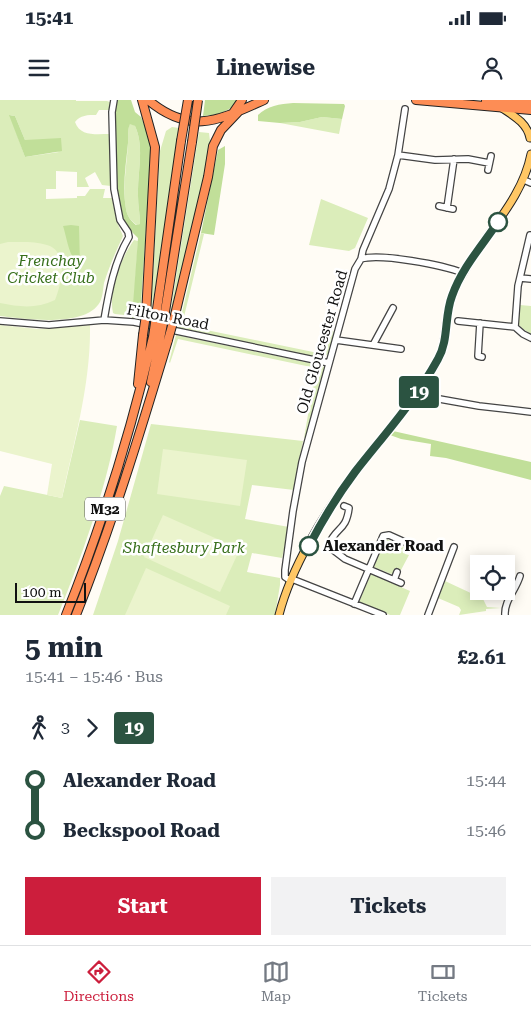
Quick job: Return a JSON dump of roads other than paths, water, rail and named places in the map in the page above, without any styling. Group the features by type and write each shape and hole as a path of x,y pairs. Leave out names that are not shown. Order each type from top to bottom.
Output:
{"highway":[{"name":"M32","path":"136,401 146,315 155,147 142,100"},
{"path":"148,100 162,111 176,117 197,122 217,120 264,100"},
{"name":"M32","path":"76,615 120,495 144,414 160,338 160,317 181,141 188,100"},
{"name":"M32","path":"160,317 198,100"},
{"path":"236,112 242,100"},
{"path":"236,112 250,100"},
{"path":"416,100 531,110"},
{"path":"486,100 531,103"},
{"name":"M32","path":"66,615 87,563 107,504 136,401 160,338 174,319 208,177 213,146 221,130 236,112"}],"main road":[{"path":"280,615 291,580 325,516 339,495 417,395 439,357 445,342 447,316 451,298 463,272 527,182 531,152 529,132 524,124 502,108"},
{"path":"530,138 531,128"}],"street":[{"path":"104,320 114,271 121,252 130,237 120,220 114,189 112,112 114,100"},
{"name":"Old Gloucester Road","path":"291,580 286,579 285,573 302,462 355,269 361,259 363,250 389,190 407,111"},
{"path":"398,155 436,160 490,160 488,170"},
{"path":"438,206 450,208 454,159"},
{"path":"515,327 520,278 530,235"},
{"path":"361,259 374,257 415,262 463,272"},
{"path":"520,278 531,279"},
{"path":"373,345 390,311"},
{"name":"Filton Road","path":"0,321 48,325 104,320 134,322 329,363"},
{"path":"458,321 515,327 531,338"},
{"path":"480,323 478,356 482,357"},
{"path":"336,340 401,349"},
{"path":"417,395 479,406 531,412"},
{"path":"344,506 349,508 346,525 331,538 328,546 345,558 401,583"},
{"path":"354,604 385,534 409,544 410,549"},
{"path":"428,615 449,552 454,547"},
{"path":"394,580 397,572"},
{"path":"515,589 520,576"},
{"path":"291,580 383,615"},
{"path":"505,615 505,606 509,600"}],"place":[{"name":"Alexander Road","path":"309,546"}],"park label":[{"name":"Frenchay Cricket Club","path":"51,270"},
{"name":"Shaftesbury Park","path":"184,548"}]}
